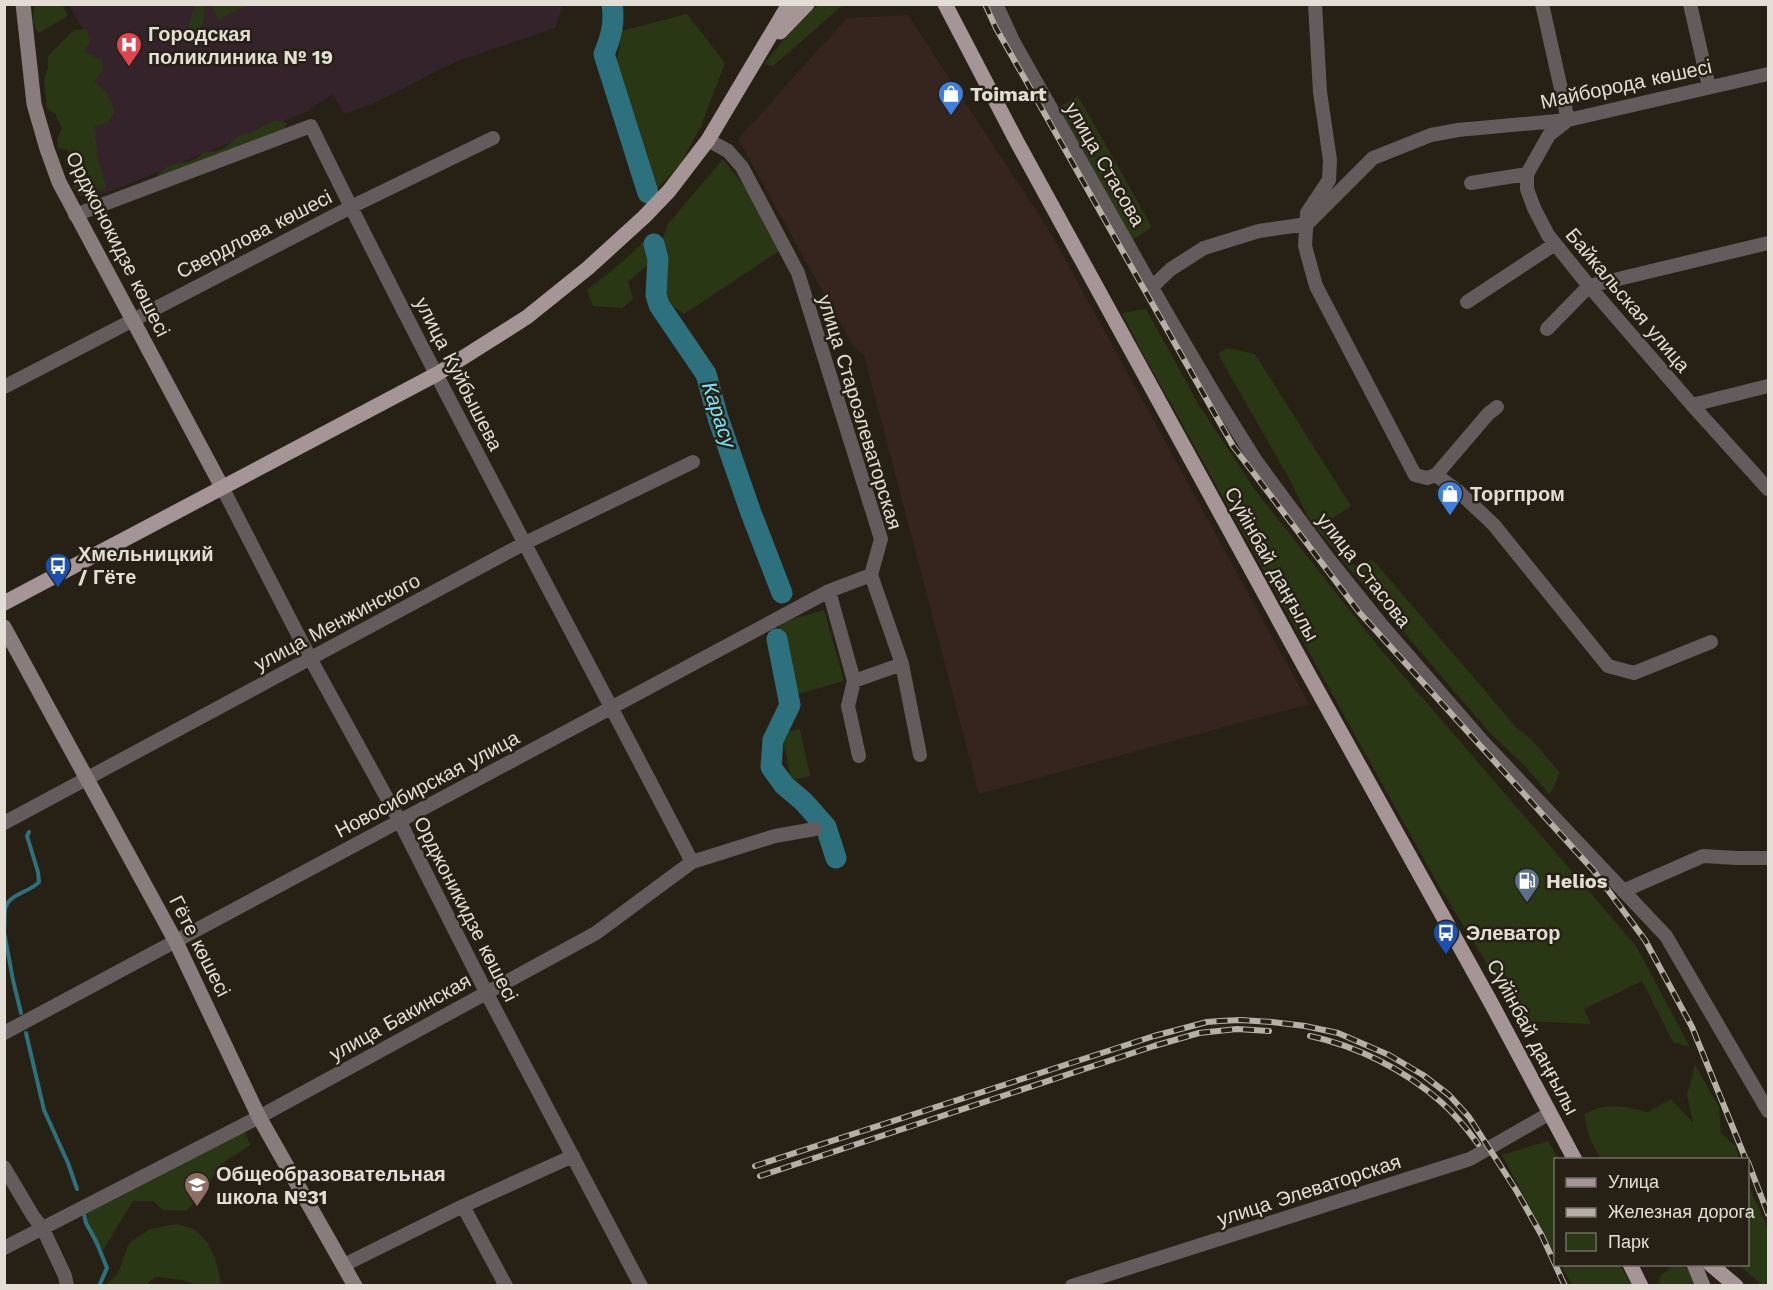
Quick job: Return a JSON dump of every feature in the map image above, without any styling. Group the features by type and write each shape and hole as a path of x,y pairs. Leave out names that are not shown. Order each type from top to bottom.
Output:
{"main road":[{"name":"Орджонокидзе көшесі","path":"23,4 34,104 58,182 222,487"},
{"name":"Сүйінбай даңғылы","path":"945,4 1017,142 1576,1158"},
{"path":"4,603 437,374 527,317 588,268 669,191 708,140 764,49 802,6"},
{"name":"Гёте көшесі","path":"4,627 176,942 259,1117 355,1286"},
{"path":"1631,1266 1643,1286"},
{"path":"1643,1286 1645,1266"},
{"path":"1695,1266 1703,1286"},
{"path":"1712,1266 1736,1286"}],"street":[{"name":"улица Стасова","path":"996,4 1013,41 1152,287 1215,397 1256,461 1326,557 1380,623 1484,743 1666,936 1768,1111"},
{"path":"1315,4 1320,92 1330,160 1329,180 1307,213 1305,246 1316,286 1415,475 1427,478 1436,475 1488,414 1497,407"},
{"path":"1471,183 1527,174 1549,135 1568,120 1542,4"},
{"path":"1690,4 1709,87"},
{"name":"Майборода көшесі","path":"1306,224 1372,158 1431,135 1458,130 1568,120 1768,74"},
{"name":"улица Куйбышева","path":"75,215 311,126 437,374 692,862"},
{"name":"Свердлова көшесі","path":"4,387 351,207 493,138"},
{"name":"улица Староэлеваторская","path":"708,140 728,151 742,167 798,273 881,539 871,575"},
{"name":"Байкальская улица","path":"1527,174 1527,189 1533,208 1548,235 1692,405 1768,489"},
{"path":"1152,287 1171,268 1204,248 1259,231 1306,224"},
{"path":"1546,330 1589,286 1768,243"},
{"path":"1467,302 1555,244"},
{"path":"1692,405 1768,386"},
{"name":"улица Менжинского","path":"4,823 525,543 693,462"},
{"path":"1436,475 1459,492 1494,525 1608,666 1634,673 1711,642"},
{"name":"Орджоникидзе көшесі","path":"222,487 310,658 399,820 486,992 641,1286"},
{"path":"871,575 902,664 920,755"},
{"name":"Новосибирская улица","path":"4,1033 829,591 871,575"},
{"path":"829,591 854,681 848,706 859,756"},
{"path":"854,681 902,664"},
{"name":"улица Бакинская","path":"4,1248 259,1117 596,933 692,862 775,836 815,829"},
{"path":"1623,891 1703,856 1768,858"},
{"name":"улица Элеваторская","path":"1072,1286 1470,1159 1550,1113"},
{"path":"344,1265 463,1206 573,1156"},
{"path":"4,1167 33,1216 43,1228 65,1276 67,1286"},
{"path":"463,1206 506,1286"}],"shaded area":[{"path":"69,5 563,5 555,28 455,62 372,104 344,114 333,95 308,111 86,201 52,51 85,33"},
{"path":"908,15 1052,235 1309,704 979,794 864,355 853,346 738,139 847,18"}],"green space":[{"path":"213,4 248,5 219,19 216,17"},
{"path":"62,5 68,16 39,33 33,17 35,6"},
{"path":"195,5 205,5 203,24 185,37"},
{"path":"819,5 843,5 773,66 764,64 803,16"},
{"path":"687,14 725,63 701,126 681,163 656,190 617,62 621,31"},
{"path":"87,29 90,42 84,52 102,60 103,71 94,81 107,93 115,111 109,122 94,127 98,160 106,186 94,194 80,196 73,187 74,165 68,150 58,148 57,138 62,129 55,114 47,108 44,78 48,69 48,56 74,30"},
{"path":"1078,96 1152,227 1133,240 1057,109"},
{"path":"275,120 287,123 284,130 164,180 157,175 170,166 195,159 203,152 217,151 238,136"},
{"path":"723,159 753,198 779,251 684,314 660,296 661,244 668,224"},
{"path":"645,240 650,263 628,282 633,299 622,308 593,306 587,290 620,264"},
{"path":"1146,309 1199,405 1255,490 1377,645 1636,946 1690,1047 1673,1042 1642,981 1584,1009 1591,1024 1522,1021 1439,886 1122,313"},
{"path":"1227,348 1255,354 1351,506 1329,520 1352,557 1348,566 1373,560 1516,727 1533,741 1560,773 1550,795 1523,764 1489,732 1348,567 1308,517 1291,482 1218,354"},
{"path":"824,610 844,681 798,694 778,623"},
{"path":"800,729 810,776 791,780 782,733"},
{"path":"1695,1065 1719,1107 1721,1133 1736,1147 1739,1158 1600,1158 1590,1139 1584,1115 1607,1107 1623,1107 1648,1112 1671,1099 1693,1123 1687,1095"},
{"path":"241,1122 250,1145 221,1164 202,1194 186,1211 163,1210 153,1201 133,1201 100,1255 89,1233 87,1210"},
{"path":"1548,1141 1558,1158 1554,1158 1554,1253 1502,1155"},
{"path":"1749,1187 1768,1228 1768,1285 1756,1285 1759,1282 1742,1268 1734,1266 1749,1266"},
{"path":"177,1224 195,1230 206,1241 216,1263 221,1285 196,1285 184,1280 155,1277 146,1285 106,1285 118,1273 129,1243 150,1229"},
{"path":"1562,1266 1621,1266 1632,1285 1572,1285"},
{"path":"1673,1266 1688,1268 1699,1286 1659,1286 1660,1276"}],"waterway":[{"name":"Карасу","path":"612,4 612,30 604,54 648,193"},
{"name":"Карасу","path":"654,244 658,259 656,295 659,305 706,374 718,418 782,593"},
{"path":"777,639 790,705 773,740 771,767 784,785 804,802 826,827 836,858"},
{"path":"4,931 5,913 10,900 39,882 27,836 29,832"},
{"path":"4,932 21,1013"},
{"path":"26,1033 44,1110 77,1189"},
{"path":"84,1214 107,1268 99,1286"}],"railway":[{"path":"985,4 996,28 1233,446 1359,612 1593,870 1645,940 1692,1027 1745,1158"},
{"path":"755,1166 1154,1036 1207,1022 1240,1020 1272,1022 1338,1033 1389,1055 1423,1075 1449,1095 1469,1117 1516,1190 1554,1262"},
{"path":"760,1176 1199,1033 1237,1029 1269,1031"},
{"path":"1310,1036 1363,1053 1412,1080 1446,1107 1478,1144"},
{"path":"1749,1165 1768,1214"},
{"path":"1556,1266 1565,1286"}],"place":[{"name":"Городская поликлиника № 19","path":"129,68"},
{"name":"Toimart","path":"951,117"},
{"name":"Торгпром","path":"1450,517"},
{"name":"Хмельницкий / Гёте","path":"58,589"},
{"name":"Helios","path":"1527,904"},
{"name":"Элеватор","path":"1446,956"},
{"name":"Общеобразовательная школа №31","path":"197,1208"}]}
